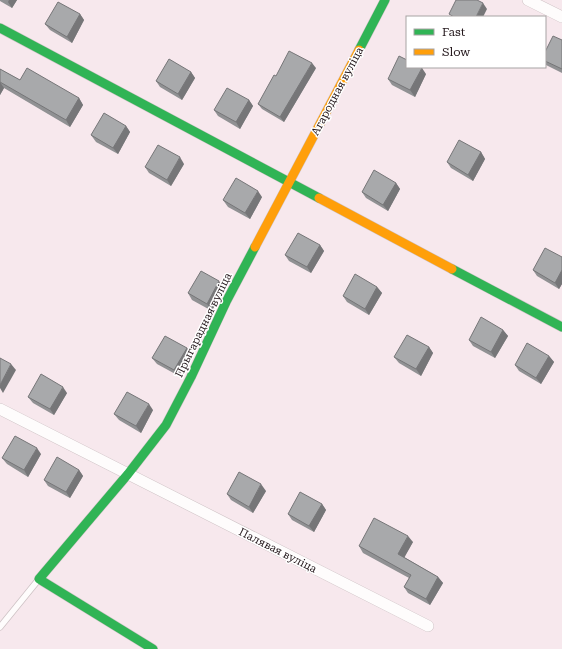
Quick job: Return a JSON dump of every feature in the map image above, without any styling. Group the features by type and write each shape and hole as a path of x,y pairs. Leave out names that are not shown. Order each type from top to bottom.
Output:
{"street":[{"name":"Агародная вуліца","path":"290,181 385,0"},
{"path":"528,0 562,17"},
{"path":"0,28 562,327"},
{"name":"Прыгарадная вуліца","path":"39,579 128,474 166,425 191,377 226,302 290,181"},
{"name":"Палявая вуліца","path":"0,409 428,626"},
{"path":"39,579 153,649"}],"lane":[{"path":"0,627 39,579"}],"building":[{"path":"456,0 477,0 483,3 476,16 452,16 449,14"},
{"path":"58,2 80,14 67,37 45,24"},
{"path":"553,36 562,40 562,69 546,61 546,50"},
{"path":"289,51 312,63 280,117 258,104 274,75 276,76"},
{"path":"399,56 406,60 406,68 422,68 410,90 388,79"},
{"path":"169,59 191,72 178,94 156,81"},
{"path":"27,68 79,98 66,120 0,82 0,69 20,80"},
{"path":"227,88 249,100 236,122 214,110"},
{"path":"104,113 126,126 113,148 91,135"},
{"path":"459,140 481,152 468,175 447,162"},
{"path":"158,145 180,157 167,180 145,167"},
{"path":"374,170 396,183 383,205 362,192"},
{"path":"236,178 258,191 245,213 223,200"},
{"path":"298,233 320,245 307,267 285,255"},
{"path":"545,248 562,257 562,270 555,283 533,270"},
{"path":"201,271 219,281 207,304 188,293"},
{"path":"355,274 377,287 365,309 343,296"},
{"path":"481,317 503,330 491,352 469,340"},
{"path":"407,335 429,347 416,369 394,357"},
{"path":"165,336 187,348 174,370 152,358"},
{"path":"527,343 549,356 536,378 515,365"},
{"path":"0,358 11,364 0,385"},
{"path":"41,374 63,387 50,409 28,397"},
{"path":"127,392 149,404 136,426 114,414"},
{"path":"15,436 37,448 24,470 2,458"},
{"path":"57,457 79,470 66,492 44,480"},
{"path":"239,472 261,484 249,507 227,494"},
{"path":"300,492 322,504 309,526 288,514"},
{"path":"374,518 408,536 398,554 438,577 426,599 404,587 411,575 359,546"}],"traffic: fast":[{"path":"359,50 385,0"},
{"path":"0,28 319,198"},
{"path":"153,649 39,579 128,474 166,425 191,377 226,302 255,247"},
{"path":"452,269 562,327"}],"traffic: slow":[{"path":"255,247 359,50"},
{"path":"319,198 452,269"}]}
